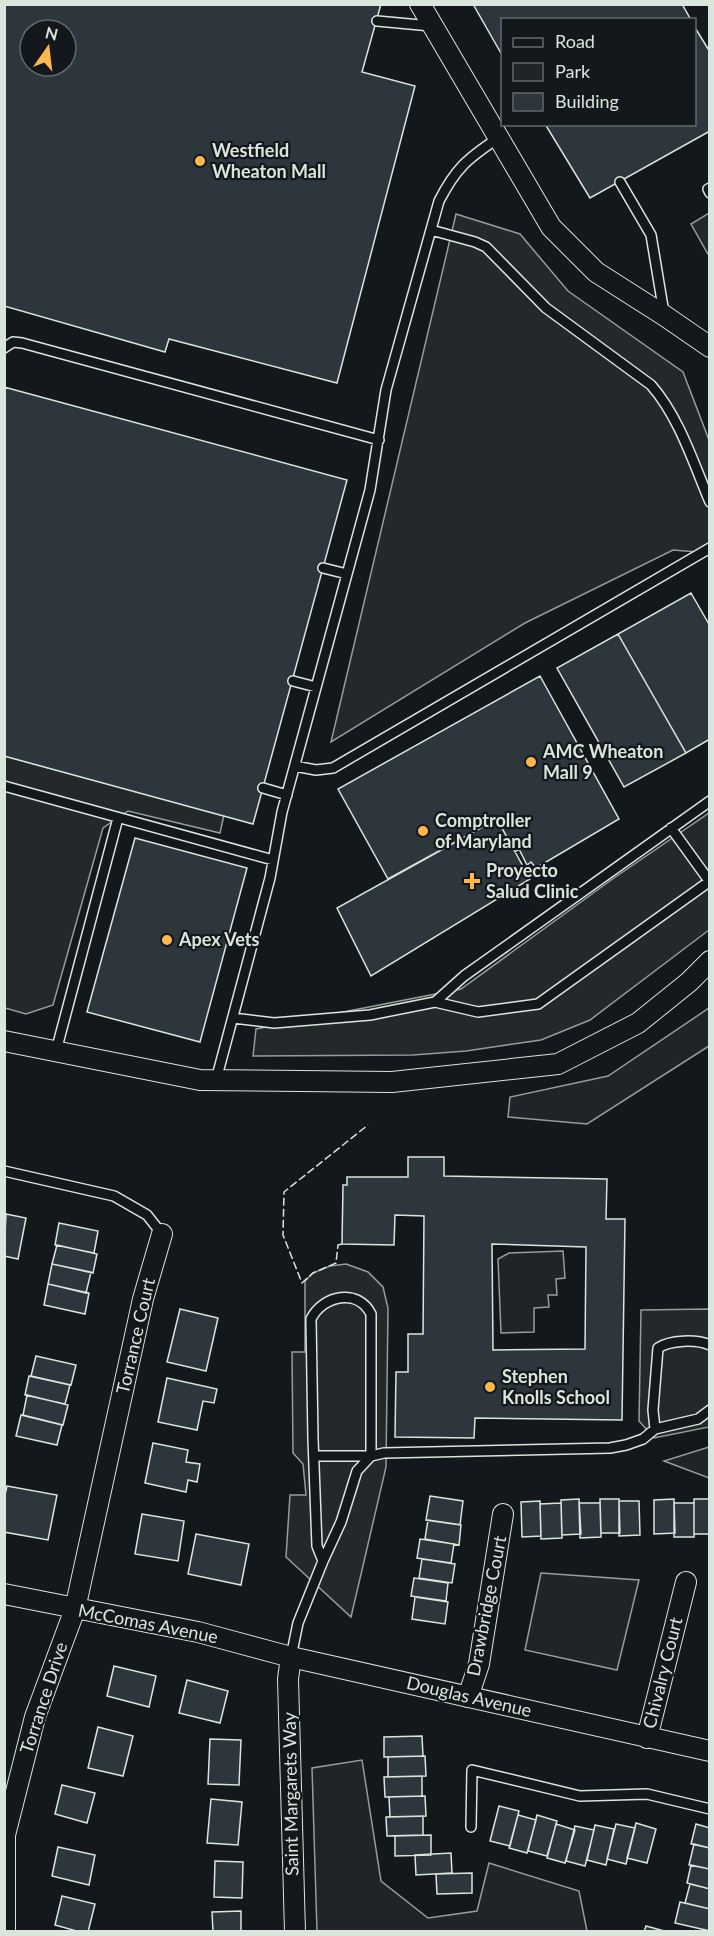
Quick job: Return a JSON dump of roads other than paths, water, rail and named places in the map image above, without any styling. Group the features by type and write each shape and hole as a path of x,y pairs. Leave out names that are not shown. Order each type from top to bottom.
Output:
{"street":[{"path":"420,4 551,227 596,272 710,347"},
{"path":"4,1041 200,1080 392,1082 558,1064 638,1023 689,982 710,961"},
{"name":"Torrance Court","path":"75,1609 143,1299 162,1234"},
{"name":"Drawbridge Court","path":"468,1697 479,1664 503,1514"},
{"name":"Chivalry Court","path":"686,1582 647,1738 710,1751"},
{"name":"McComas Avenue","path":"4,1594 198,1632 291,1657"},
{"name":"Torrance Drive","path":"5,1932 5,1835 35,1717 75,1609"},
{"name":"Douglas Avenue","path":"291,1657 647,1738"},
{"name":"Saint Margarets Way","path":"291,1657 288,1679 295,1932"}],"lane":[{"path":"377,21 432,26"},
{"path":"216,1080 273,860 287,795 370,490 386,390 439,201 451,177 467,159 498,138"},
{"path":"620,182 651,235 665,316"},
{"path":"710,188 708,189 710,193"},
{"path":"431,230 486,247 546,308 651,385 672,414 710,502"},
{"path":"4,348 13,342 22,343 379,440"},
{"path":"295,765 316,770 333,768 710,548"},
{"path":"323,568 347,574"},
{"path":"292,681 316,687"},
{"path":"4,786 273,860"},
{"path":"263,788 287,795"},
{"path":"435,1002 464,976 710,801"},
{"path":"56,1051 118,818"},
{"path":"233,1017 274,1023 370,1016 435,1002 478,1012 538,1004 709,881 671,828"},
{"name":"Torrance Court","path":"4,1171 114,1196 147,1215 162,1234"},
{"path":"291,1657 298,1623 341,1522 357,1471 371,1456 371,1314 367,1306 358,1299 342,1297 327,1300 316,1309 311,1318 317,1546 323,1561"},
{"path":"656,1429 653,1410 658,1348 664,1344 692,1342 710,1345"},
{"path":"314,1456 610,1448 643,1439 656,1429 698,1419 710,1410"},
{"path":"471,1827 472,1770 580,1796 647,1794 710,1809"}],"place":[{"name":"Westfield Wheaton Mall","path":"200,161"},
{"name":"AMC Wheaton Mall 9","path":"531,762"},
{"name":"Comptroller of Maryland","path":"423,831"},
{"name":"Proyecto Salud Clinic","path":"472,881"},
{"name":"Apex Vets","path":"167,940"},
{"name":"Stephen Knolls School","path":"490,1387"}]}
